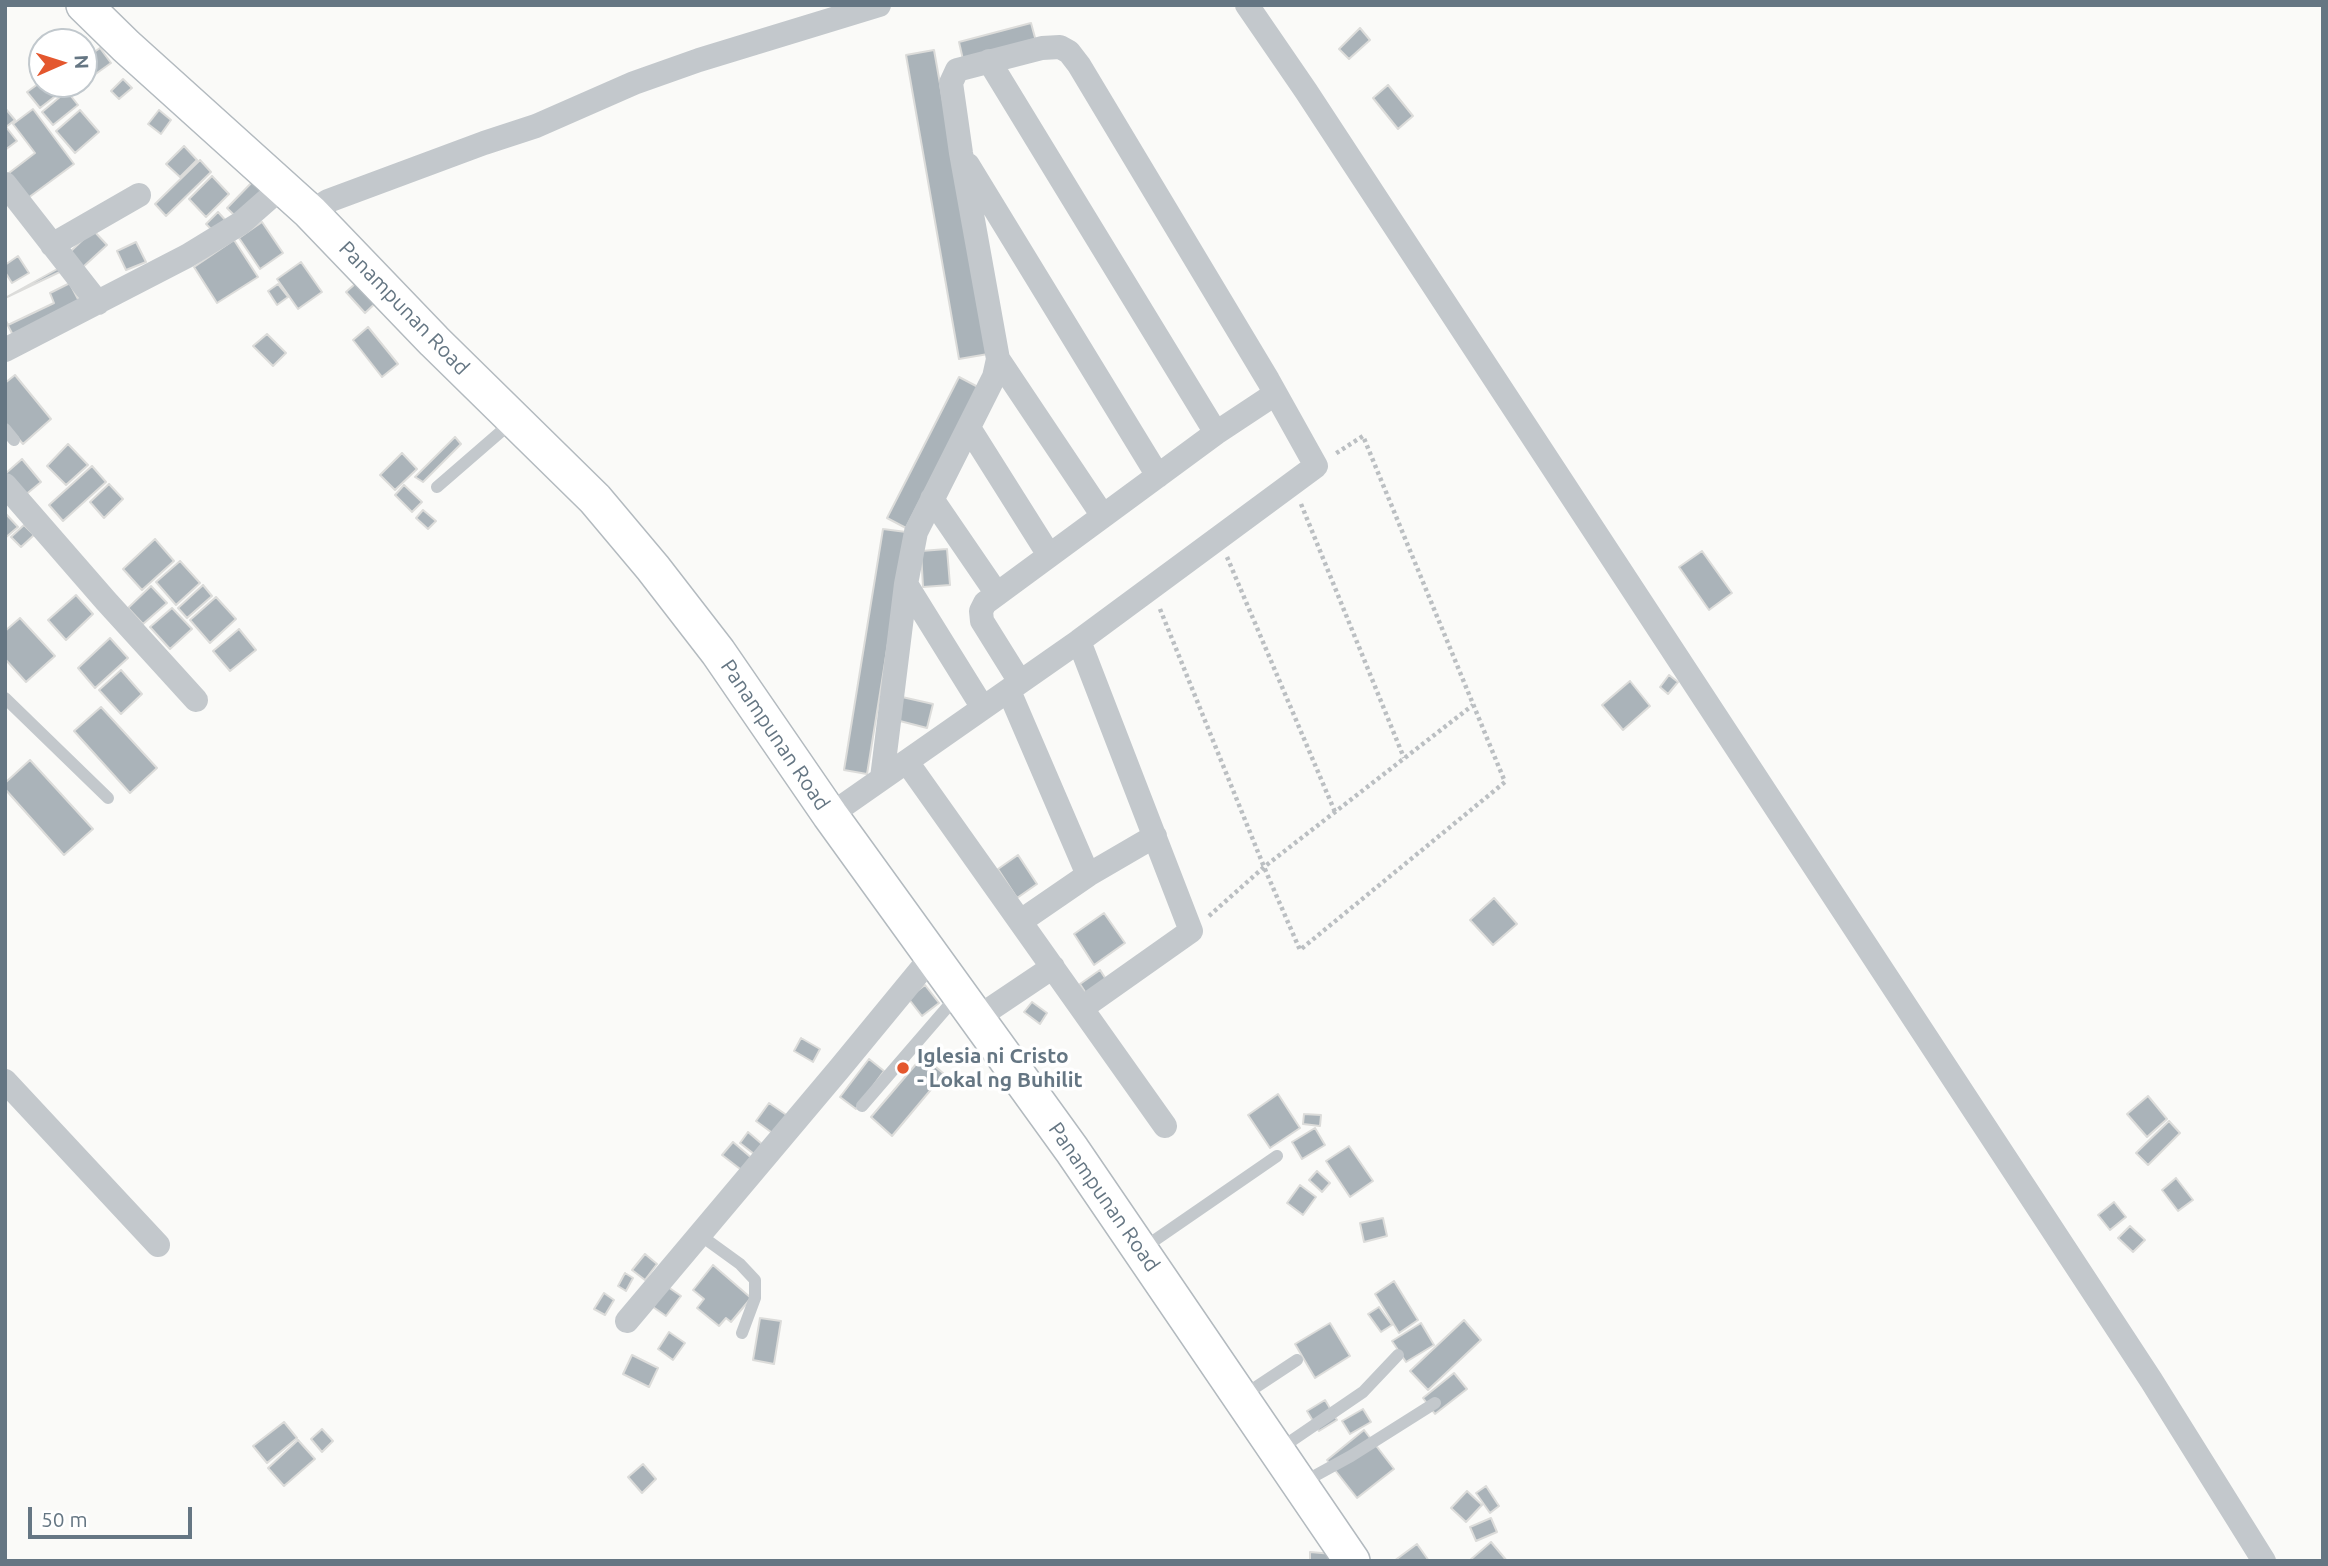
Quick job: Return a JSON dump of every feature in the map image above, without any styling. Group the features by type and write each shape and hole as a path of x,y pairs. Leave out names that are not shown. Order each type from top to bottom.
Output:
{"street":[{"name":"Panampunan Road","path":"84,5 310,212 434,341 595,499 653,568 718,652 830,815 1072,1150 1352,1561"},
{"path":"310,212 328,201 536,126 634,83 699,60 879,5"},
{"path":"1247,5 2151,1380 2264,1561"},
{"path":"830,815 1152,589 1316,466 1145,173 1069,52 1060,47 1042,48 957,70 951,83 998,359 994,377 916,532 906,584 881,778"},
{"path":"989,61 1216,433"},
{"path":"961,153 1158,475"},
{"path":"5,184 98,303"},
{"path":"5,350 187,256 241,223 282,186"},
{"path":"52,245 139,195"},
{"path":"998,359 1103,516"},
{"path":"1088,875 1014,687 982,621 981,611 985,603 1049,555 1216,433 1275,394"},
{"path":"969,428 1049,555"},
{"path":"5,485 196,700"},
{"path":"932,499 997,594"},
{"path":"906,584 983,708"},
{"path":"1079,641 1191,931 1082,1008"},
{"path":"907,762 1165,1126"},
{"path":"1021,920 1088,875 1155,836"},
{"path":"627,1321 933,955"},
{"path":"968,1005 1053,967"},
{"path":"5,1081 158,1245"}],"lane":[{"path":"437,487 515,420"},
{"path":"5,429 14,440"},
{"path":"5,698 108,799"},
{"path":"862,1106 968,1005"},
{"path":"1141,1250 1277,1156"},
{"path":"700,1235 740,1264 755,1280 755,1298 742,1333"},
{"path":"1277,1451 1363,1392 1398,1355"},
{"path":"1241,1397 1297,1360"},
{"path":"1300,1484 1351,1456 1435,1403"}],"path":[{"path":"1152,589 1300,950 1505,782 1363,436 1316,466"},
{"path":"1292,484 1404,758"},
{"path":"1219,537 1335,812"},
{"path":"1191,931 1264,867 1473,705"}],"building":[{"path":"1031,23 1037,45 964,64 959,42"},
{"path":"1360,28 1370,40 1349,59 1339,49"},
{"path":"100,48 111,63 98,72"},
{"path":"934,50 988,354 959,359 906,55"},
{"path":"123,79 132,88 119,99 111,91"},
{"path":"1388,85 1413,116 1398,129 1373,98"},
{"path":"32,98 53,98 40,108"},
{"path":"59,98 72,98 78,105 53,125 42,112"},
{"path":"5,108 15,120 6,127 17,141 5,150"},
{"path":"33,109 74,164 28,198 9,173 35,153 13,124"},
{"path":"80,110 99,132 75,153 56,131"},
{"path":"159,110 171,120 161,134 148,124"},
{"path":"184,146 197,160 180,177 166,164"},
{"path":"200,160 211,172 166,216 155,204"},
{"path":"259,175 271,186 238,219 227,208"},
{"path":"212,176 229,194 206,217 189,199"},
{"path":"218,212 228,223 217,235 206,224"},
{"path":"262,222 283,253 260,269 239,238"},
{"path":"93,230 107,245 83,267 70,252"},
{"path":"234,240 258,277 217,303 194,267"},
{"path":"136,242 146,262 126,270 117,251"},
{"path":"18,256 29,273 12,283 5,272 5,265"},
{"path":"301,262 322,292 298,309 277,279"},
{"path":"61,267 79,301 14,337 5,320 5,298"},
{"path":"66,269 72,282 50,293 54,303 8,325 5,319 5,298"},
{"path":"364,276 383,296 365,313 346,292"},
{"path":"278,284 288,297 277,305 268,291"},
{"path":"368,327 398,364 382,377 353,340"},
{"path":"267,334 286,353 273,366 253,346"},
{"path":"15,375 51,419 23,444 5,423 5,383"},
{"path":"959,377 978,387 906,528 887,518"},
{"path":"455,437 461,444 423,482 415,477"},
{"path":"68,444 88,465 66,485 47,466"},
{"path":"402,453 417,469 395,490 380,475"},
{"path":"22,459 41,482 24,496 5,474"},
{"path":"92,466 106,482 63,521 49,505"},
{"path":"109,484 123,499 104,518 90,502"},
{"path":"404,485 422,502 412,512 395,495"},
{"path":"423,510 436,521 428,529 416,518"},
{"path":"5,513 18,527 5,538"},
{"path":"24,525 34,535 21,547 11,537"},
{"path":"883,529 906,532 867,774 844,770"},
{"path":"155,539 174,561 142,590 123,569"},
{"path":"947,549 950,585 923,587 921,551"},
{"path":"1702,551 1732,593 1709,610 1679,567"},
{"path":"180,561 200,583 176,605 156,582"},
{"path":"203,585 212,596 187,618 178,608"},
{"path":"151,586 167,603 143,624 128,608"},
{"path":"76,595 93,614 66,640 48,620"},
{"path":"216,597 236,619 210,643 190,620"},
{"path":"172,608 192,629 170,649 150,627"},
{"path":"20,618 55,656 26,682 5,659 5,631"},
{"path":"239,629 256,650 230,671 213,651"},
{"path":"110,638 128,658 95,688 78,668"},
{"path":"121,670 142,694 121,714 99,690"},
{"path":"1669,675 1678,682 1668,694 1660,687"},
{"path":"1630,681 1650,706 1623,730 1602,705"},
{"path":"902,697 933,704 927,728 896,720"},
{"path":"101,707 157,768 130,793 74,731"},
{"path":"30,760 93,829 64,855 5,789 5,783"},
{"path":"1018,855 1037,884 1017,898 998,869"},
{"path":"1494,898 1517,924 1493,945 1470,920"},
{"path":"1104,913 1125,943 1094,965 1074,934"},
{"path":"1100,970 1109,984 1089,998 1080,984"},
{"path":"925,985 939,1003 922,1016 908,998"},
{"path":"1032,1002 1047,1013 1040,1024 1024,1012"},
{"path":"801,1038 820,1049 813,1062 794,1051"},
{"path":"923,1056 944,1074 892,1136 871,1117"},
{"path":"869,1059 884,1071 856,1109 840,1097"},
{"path":"1278,1094 1300,1128 1270,1148 1248,1115"},
{"path":"2148,1096 2167,1119 2147,1137 2127,1114"},
{"path":"769,1103 788,1116 775,1135 756,1121"},
{"path":"1304,1114 1321,1115 1320,1126 1303,1124"},
{"path":"2169,1121 2180,1133 2148,1165 2136,1153"},
{"path":"1315,1128 1325,1145 1302,1159 1292,1142"},
{"path":"748,1132 762,1144 754,1154 740,1143"},
{"path":"733,1142 754,1160 744,1172 722,1155"},
{"path":"1349,1146 1373,1181 1350,1197 1326,1161"},
{"path":"1317,1171 1330,1183 1322,1192 1309,1180"},
{"path":"2176,1178 2193,1200 2178,1211 2162,1190"},
{"path":"1300,1185 1316,1197 1303,1215 1287,1203"},
{"path":"2114,1202 2126,1217 2110,1230 2098,1215"},
{"path":"1383,1218 1387,1236 1364,1242 1360,1223"},
{"path":"2130,1226 2145,1240 2133,1252 2118,1238"},
{"path":"645,1254 657,1264 645,1280 632,1270"},
{"path":"713,1265 751,1298 731,1322 726,1318 719,1326 697,1308 704,1299 693,1290"},
{"path":"625,1273 633,1278 626,1291 618,1286"},
{"path":"1394,1281 1418,1320 1399,1333 1375,1294"},
{"path":"668,1287 681,1296 666,1316 653,1307"},
{"path":"604,1293 614,1300 605,1315 594,1309"},
{"path":"1379,1307 1392,1325 1381,1332 1368,1314"},
{"path":"760,1318 781,1321 774,1364 753,1360"},
{"path":"1464,1320 1481,1340 1428,1390 1410,1371"},
{"path":"1330,1323 1350,1356 1315,1378 1295,1344"},
{"path":"1421,1323 1434,1345 1406,1362 1392,1341"},
{"path":"669,1332 685,1343 673,1360 658,1349"},
{"path":"632,1355 658,1368 649,1387 623,1374"},
{"path":"1454,1373 1467,1389 1435,1414 1423,1398"},
{"path":"1325,1400 1337,1420 1319,1431 1307,1411"},
{"path":"1363,1409 1371,1422 1350,1434 1342,1421"},
{"path":"284,1422 297,1438 267,1463 253,1446"},
{"path":"322,1429 333,1441 322,1452 311,1439"},
{"path":"1364,1430 1394,1469 1357,1498 1327,1460"},
{"path":"298,1440 315,1459 284,1486 268,1468"},
{"path":"643,1464 656,1479 642,1493 628,1477"},
{"path":"1486,1486 1499,1506 1490,1513 1476,1493"},
{"path":"1467,1491 1482,1505 1466,1522 1451,1508"},
{"path":"1491,1518 1497,1532 1476,1541 1470,1527"},
{"path":"1491,1542 1507,1561 1469,1561"},
{"path":"1417,1544 1429,1561 1394,1561"},
{"path":"1310,1552 1333,1554 1332,1561 1310,1561"}],"place":[{"name":"Iglesia ni Cristo - Lokal ng Buhilit","path":"903,1068"}]}
